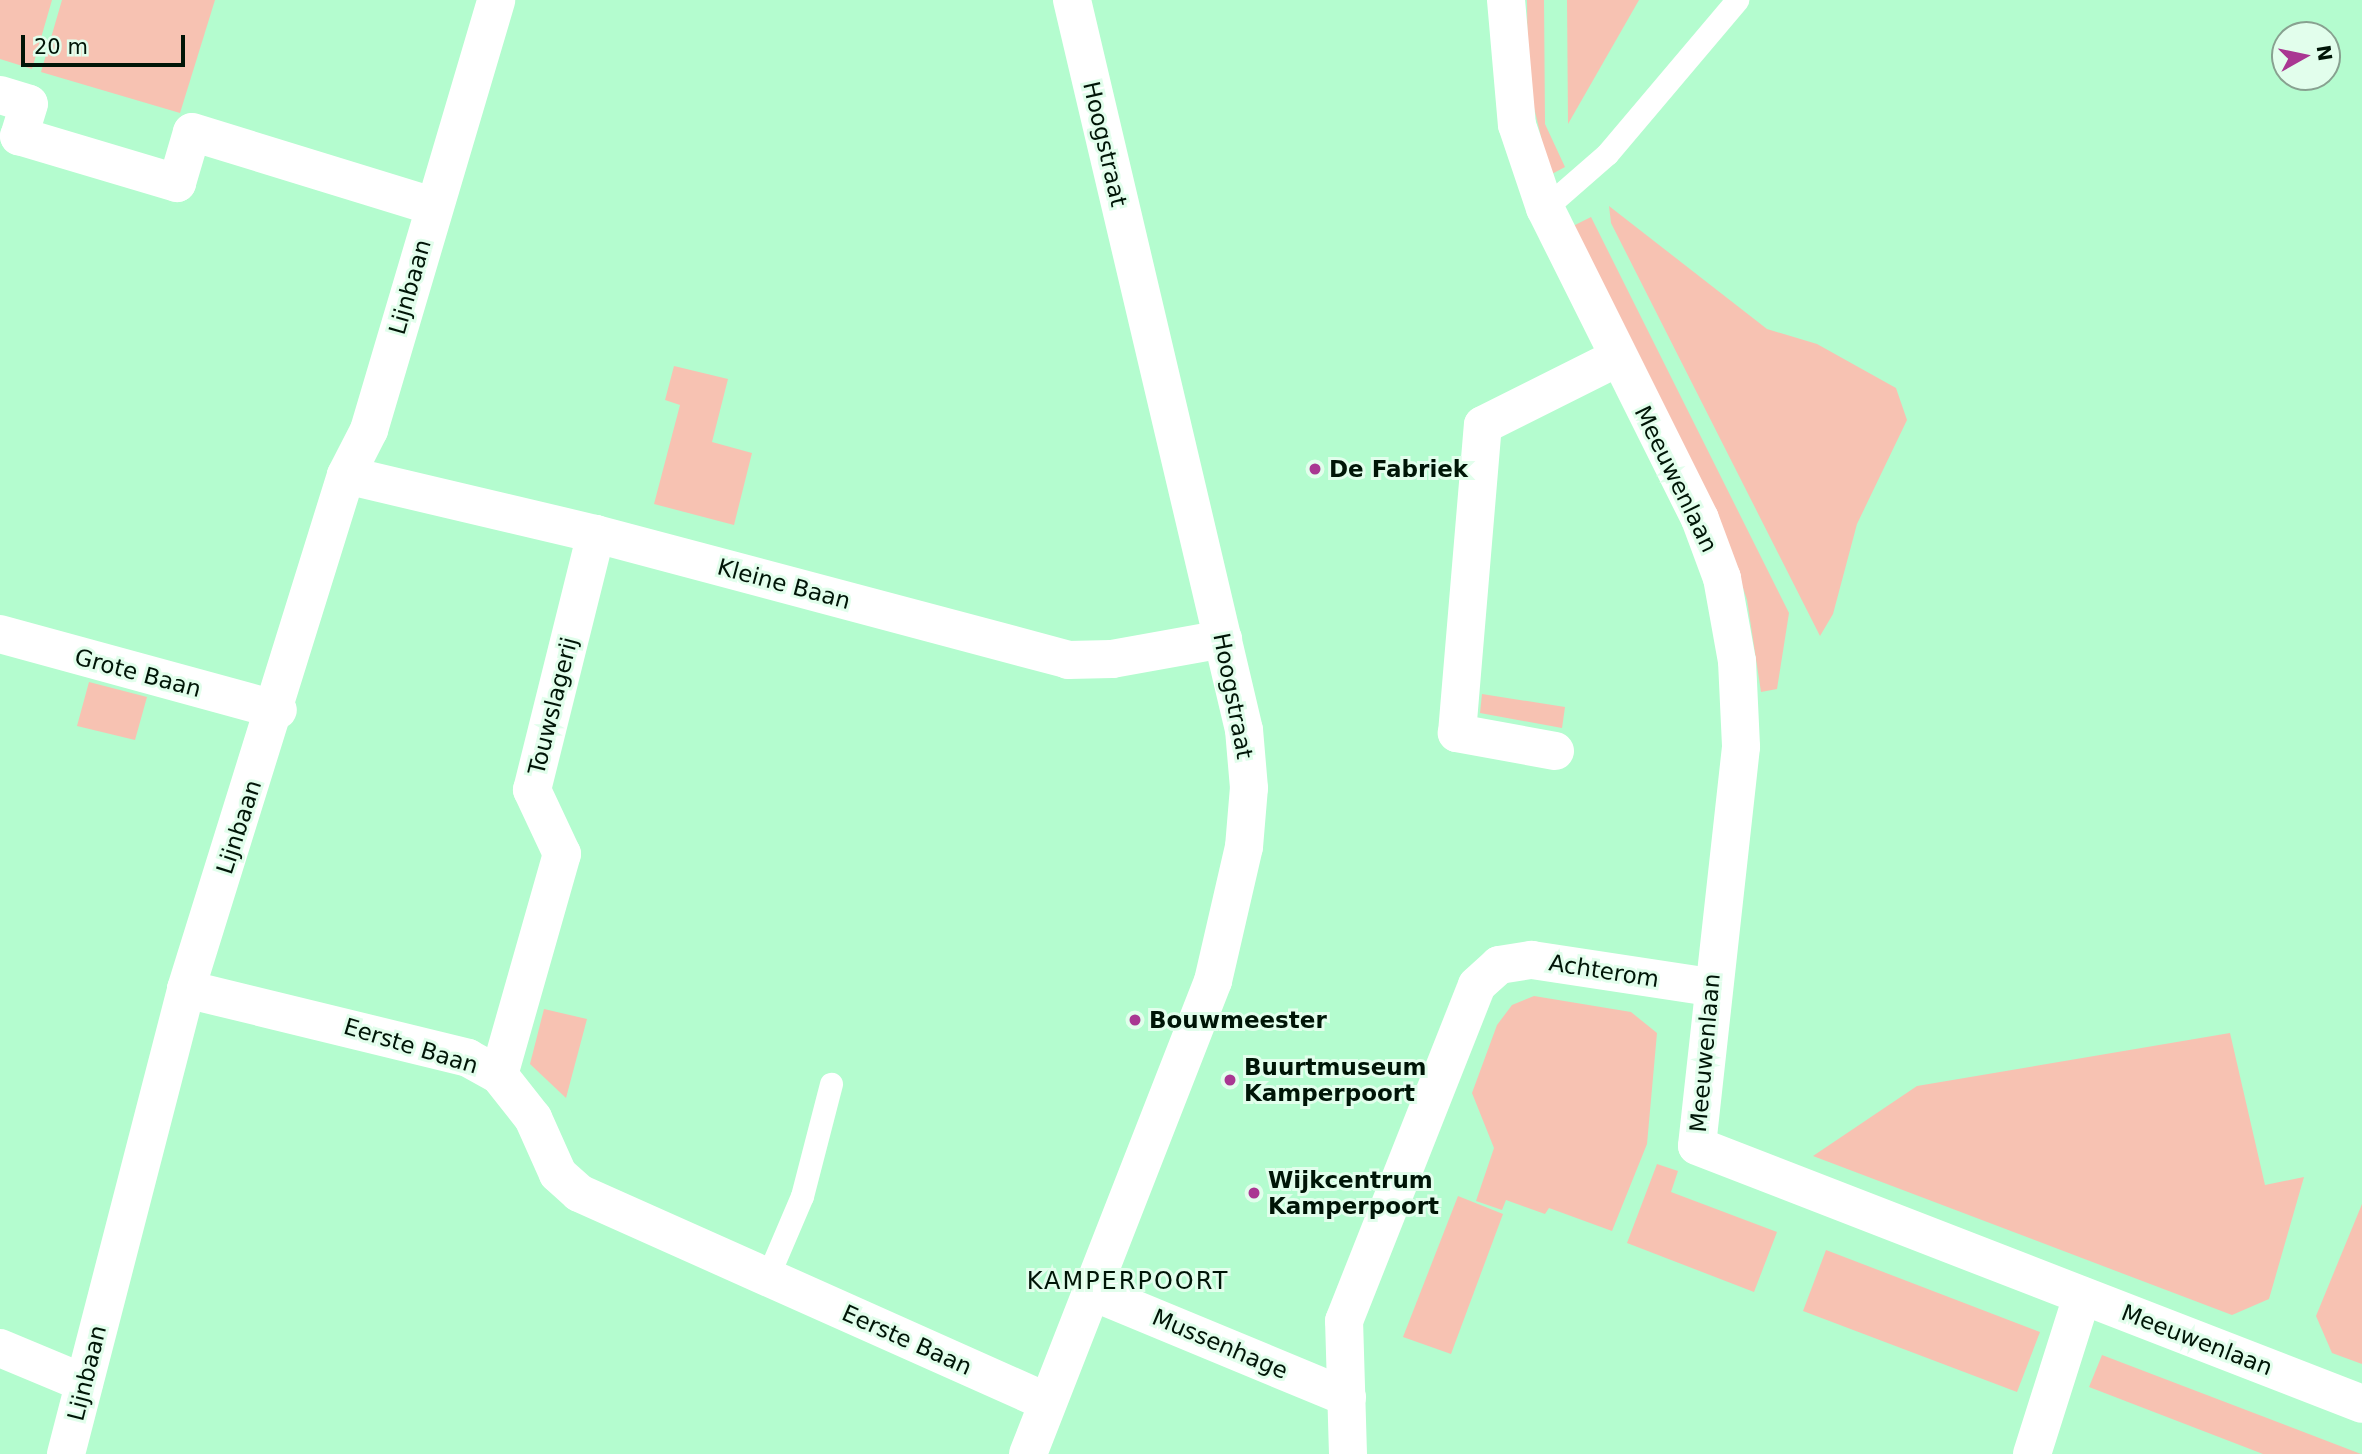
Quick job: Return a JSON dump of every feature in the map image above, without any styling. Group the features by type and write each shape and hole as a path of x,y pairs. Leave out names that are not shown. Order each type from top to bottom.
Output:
{"street":[{"name":"Lijnbaan","path":"66,1454 186,989 278,710 346,475 369,430 496,0"},
{"name":"Hoogstraat","path":"1028,1454 1213,981 1244,847 1244,730 1072,0"},
{"name":"Meeuwenlaan","path":"1506,0 1517,125 1545,208 1615,359 1700,519 1722,578 1737,661 1741,747 1710,987 1697,1146 2362,1404"},
{"path":"0,95 29,104 19,136 177,183 192,132 433,206"},
{"path":"1555,751 1457,733 1483,425 1615,359"},
{"name":"Kleine Baan","path":"346,475 596,534 1068,660 1112,659 1223,639"},
{"name":"Touwslagerij","path":"499,1075 562,854 532,790 596,534"},
{"name":"Grote Baan","path":"0,634 278,710"},
{"name":"Achterom","path":"1347,1397 1344,1321 1459,1022 1477,985 1499,965 1532,960 1710,987"},
{"name":"Eerste Baan","path":"186,989 468,1058 499,1075 533,1118 558,1174 579,1193 1047,1402"},
{"name":"Mussenhage","path":"1093,1292 1347,1397"},
{"path":"2032,1454 2082,1296"},
{"path":"0,1348 84,1383"},
{"path":"1347,1397 1348,1454"}],"lane":[{"path":"1545,208 1607,154 1737,0"},
{"path":"766,1278 802,1196 831,1084"}],"shaded area":[{"path":"0,0 52,0 32,69 0,59"},
{"path":"62,0 215,0 180,113 41,72"},
{"path":"1527,0 1544,0 1545,124 1565,167 1550,175 1528,82"},
{"path":"1567,0 1639,0 1568,124"},
{"path":"1609,206 1767,329 1817,344 1896,388 1907,420 1857,524 1833,614 1820,636 1611,223"},
{"path":"1591,217 1789,613 1777,689 1761,692 1747,600 1731,551 1571,227"},
{"path":"674,366 728,379 712,442 752,453 734,525 654,504 680,405 665,400"},
{"path":"89,682 147,697 135,740 77,726"},
{"path":"1482,694 1565,707 1562,728 1480,713"},
{"path":"1534,996 1631,1012 1657,1033 1647,1144 1612,1231 1549,1208 1545,1214 1506,1200 1502,1210 1476,1201 1494,1148 1472,1093 1497,1025 1512,1005"},
{"path":"544,1009 587,1019 566,1098 530,1064"},
{"path":"2230,1033 2265,1185 2304,1177 2269,1299 2232,1315 1813,1156 1917,1086"},
{"path":"1657,1164 1678,1171 1671,1192 1777,1232 1754,1292 1627,1243"},
{"path":"1458,1196 1503,1214 1451,1354 1403,1337"},
{"path":"2362,1204 2362,1364 2332,1353 2316,1316"},
{"path":"1826,1250 2040,1332 2017,1392 1803,1311"},
{"path":"2102,1355 2361,1454 2263,1454 2089,1387"}],"place":[{"name":"De Fabriek","path":"1315,469"},
{"name":"Bouwmeester","path":"1135,1020"},
{"name":"Buurtmuseum Kamperpoort","path":"1230,1080"},
{"name":"Wijkcentrum Kamperpoort","path":"1254,1193"}],"district":[{"name":"KAMPERPOORT","path":"1128,1282"}]}
